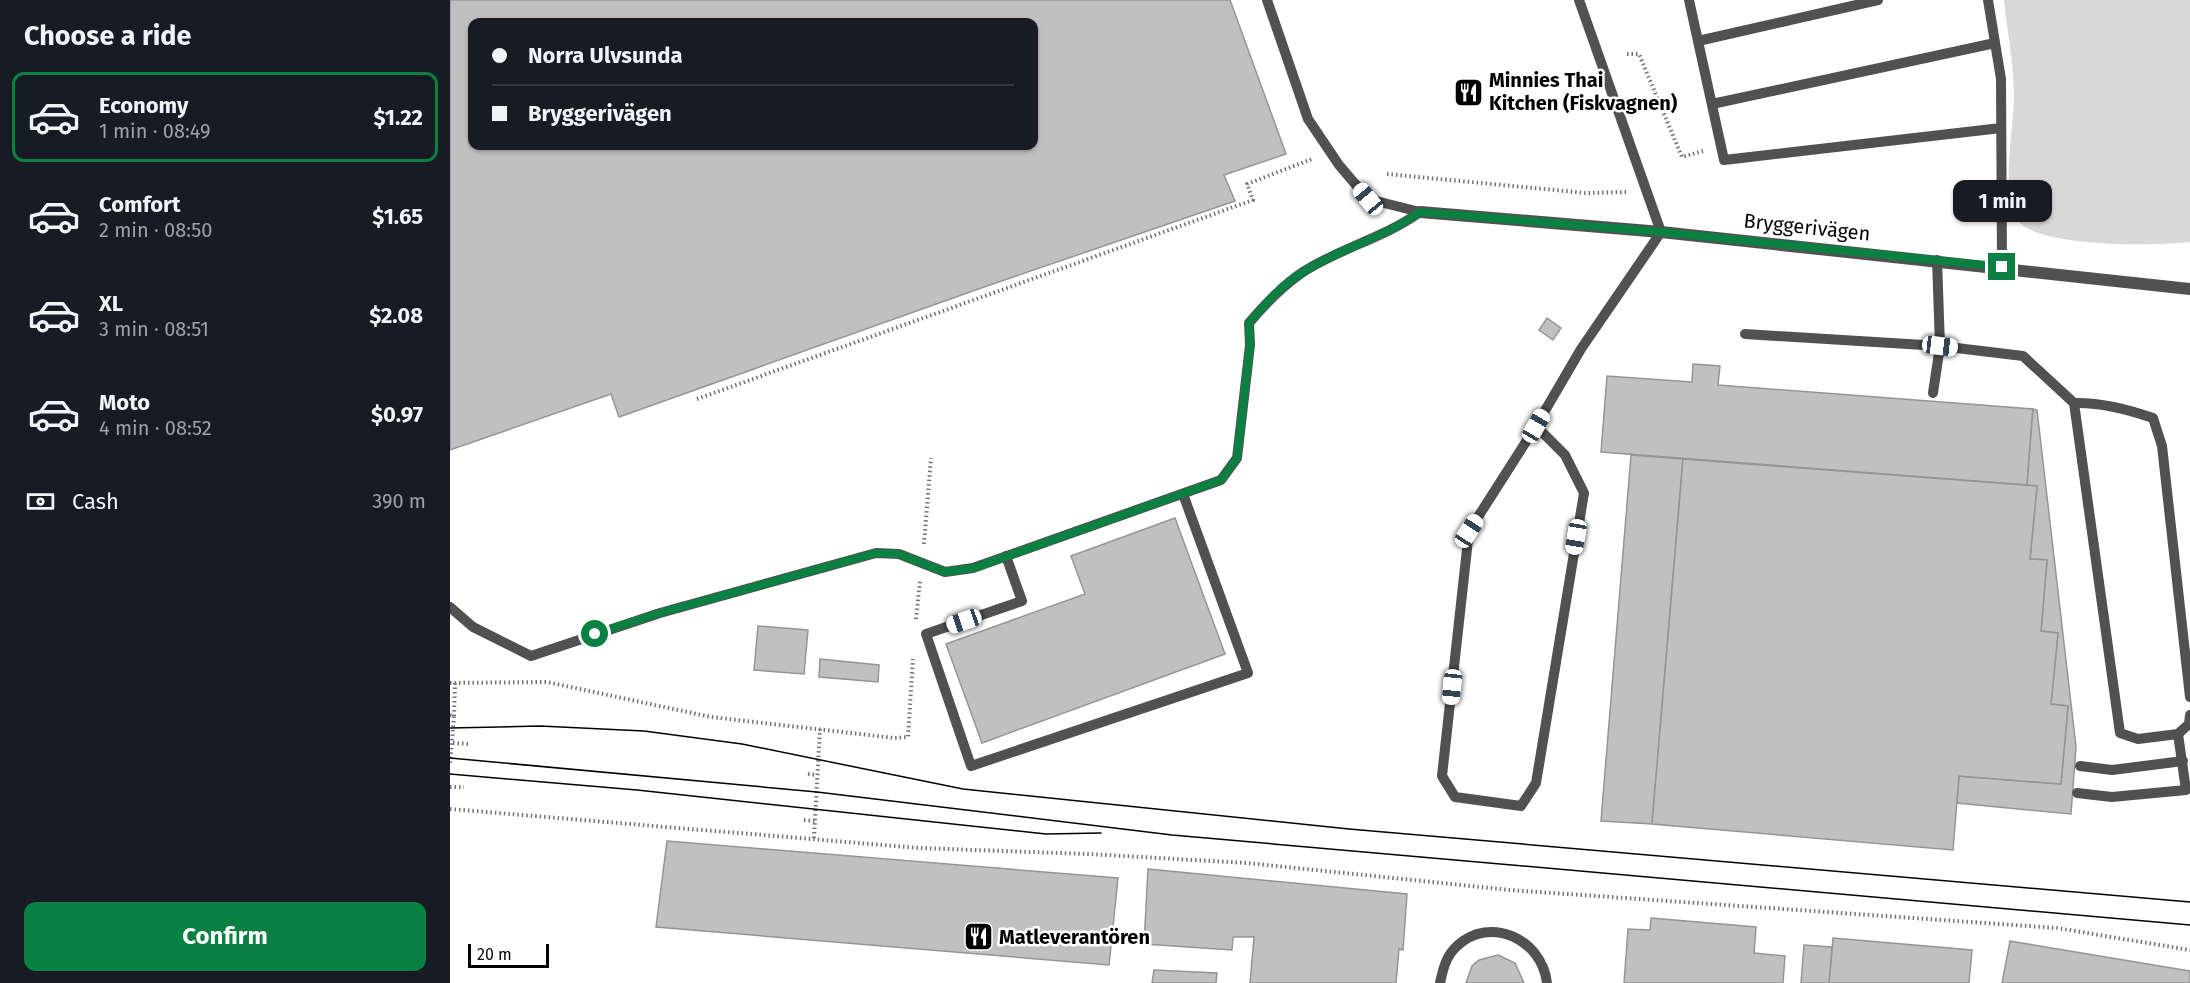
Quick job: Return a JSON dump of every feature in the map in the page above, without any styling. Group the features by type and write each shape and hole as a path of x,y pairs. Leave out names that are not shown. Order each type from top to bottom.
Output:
{"street":[{"name":"Bryggerivägen","path":"1420,212 1661,232 2190,289"}],"lane":[{"path":"1267,0 1308,119 1340,165 1368,199 1420,212"},
{"path":"1536,426 1565,455 1584,493 1536,783 1521,806 1455,797 1442,776 1469,531 1536,426 1581,349 1661,232 1579,0"},
{"path":"1689,0 1724,160 2001,128"},
{"path":"1698,41 1878,0"},
{"path":"1988,0 2001,79 2002,267"},
{"path":"1712,104 1995,43"},
{"path":"450,607 473,627 531,656 660,613 876,553 899,554 945,572 974,568 1221,480 1237,458 1250,345 1249,323 1273,295 1304,271 1403,224 1420,212"},
{"path":"1933,393 1940,346 1937,260"},
{"path":"1745,334 1940,346 2023,356 2074,403 2120,733 2138,739 2178,734 2189,724 2190,715"},
{"path":"2074,403 2129,409 2153,418 2162,446 2190,697"},
{"path":"1006,556 1022,601 926,634 971,766 1248,673 1183,494"},
{"path":"2077,793 2112,797 2186,790 2178,734"},
{"path":"2080,766 2112,770 2183,761"},
{"path":"1440,983 1445,961 1458,945 1486,932 1513,935 1536,952 1545,970 1546,983"}],"path":[{"path":"1627,54 1639,54 1682,157 1721,147"},
{"path":"697,399 1253,200 1247,184 1312,159"},
{"path":"1388,174 1586,193 1646,191"},
{"path":"916,626 931,458"},
{"path":"450,764 453,742 453,683 547,682 711,717 895,738 908,737 914,648"},
{"path":"814,838 820,729"},
{"path":"453,742 470,744"},
{"path":"808,774 817,775"},
{"path":"450,787 464,788"},
{"path":"450,809 919,848 1247,863 1510,890 2057,928 2190,950"},
{"path":"804,820 815,821"}],"shaded area":[{"path":"2004,0 2190,0 2190,242 2126,244 2071,240 2028,228 2017,219 2009,192 2014,84"}],"building":[{"path":"450,0 1230,0 1286,154 1224,175 1235,201 984,287 619,417 611,394 450,450"},
{"path":"1547,318 1561,328 1553,340 1539,330"},
{"path":"1693,364 1720,366 1718,385 2033,409 2027,485 1601,452 1607,376 1692,382"},
{"path":"2033,409 2037,410 2076,747 2071,814 1957,803 1959,776 2061,784 2068,706 2051,704 2058,633 2041,631 2047,560 2030,559 2037,486 2027,485"},
{"path":"1631,455 1683,459 1652,824 1601,821"},
{"path":"1683,459 2037,486 2030,559 2047,560 2041,631 2058,633 2051,704 2068,706 2061,784 1959,776 1953,850 1652,824"},
{"path":"1175,518 1225,654 982,743 946,644 1085,594 1071,556"},
{"path":"758,626 808,630 804,674 754,670"},
{"path":"820,659 879,665 878,682 819,677"},
{"path":"667,841 1118,878 1109,965 656,927"},
{"path":"1148,869 1407,894 1403,950 1399,949 1396,983 1250,983 1254,937 1233,937 1232,950 1144,944"},
{"path":"1651,918 1756,927 1754,953 1785,956 1783,983 1624,983 1628,929 1650,930"},
{"path":"1833,938 1972,950 1969,983 1829,983"},
{"path":"2010,941 2190,971 2190,983 2002,983"},
{"path":"1804,945 1832,947 1829,983 1801,983"},
{"path":"1498,955 1515,963 1524,983 1466,983 1472,966 1479,960"},
{"path":"1154,970 1217,973 1216,983 1152,983"}],"tram line":[{"path":"450,728 540,726 644,731 742,744 963,789 1349,829 2190,902"},
{"path":"450,758 817,792 1172,835 2190,925"},
{"path":"450,774 637,790 1046,834 1101,833"}],"place":[{"name":"Minnies Thai Kitchen (Fiskvagnen)","path":"1468,92"},
{"name":"Matleverantören","path":"978,937"}],"route":[{"path":"595,634 660,613 876,553 899,554 945,572 974,568 1221,480 1237,458 1250,345 1249,323 1273,295 1304,271 1403,224 1420,212 1661,232 2002,267"}]}
